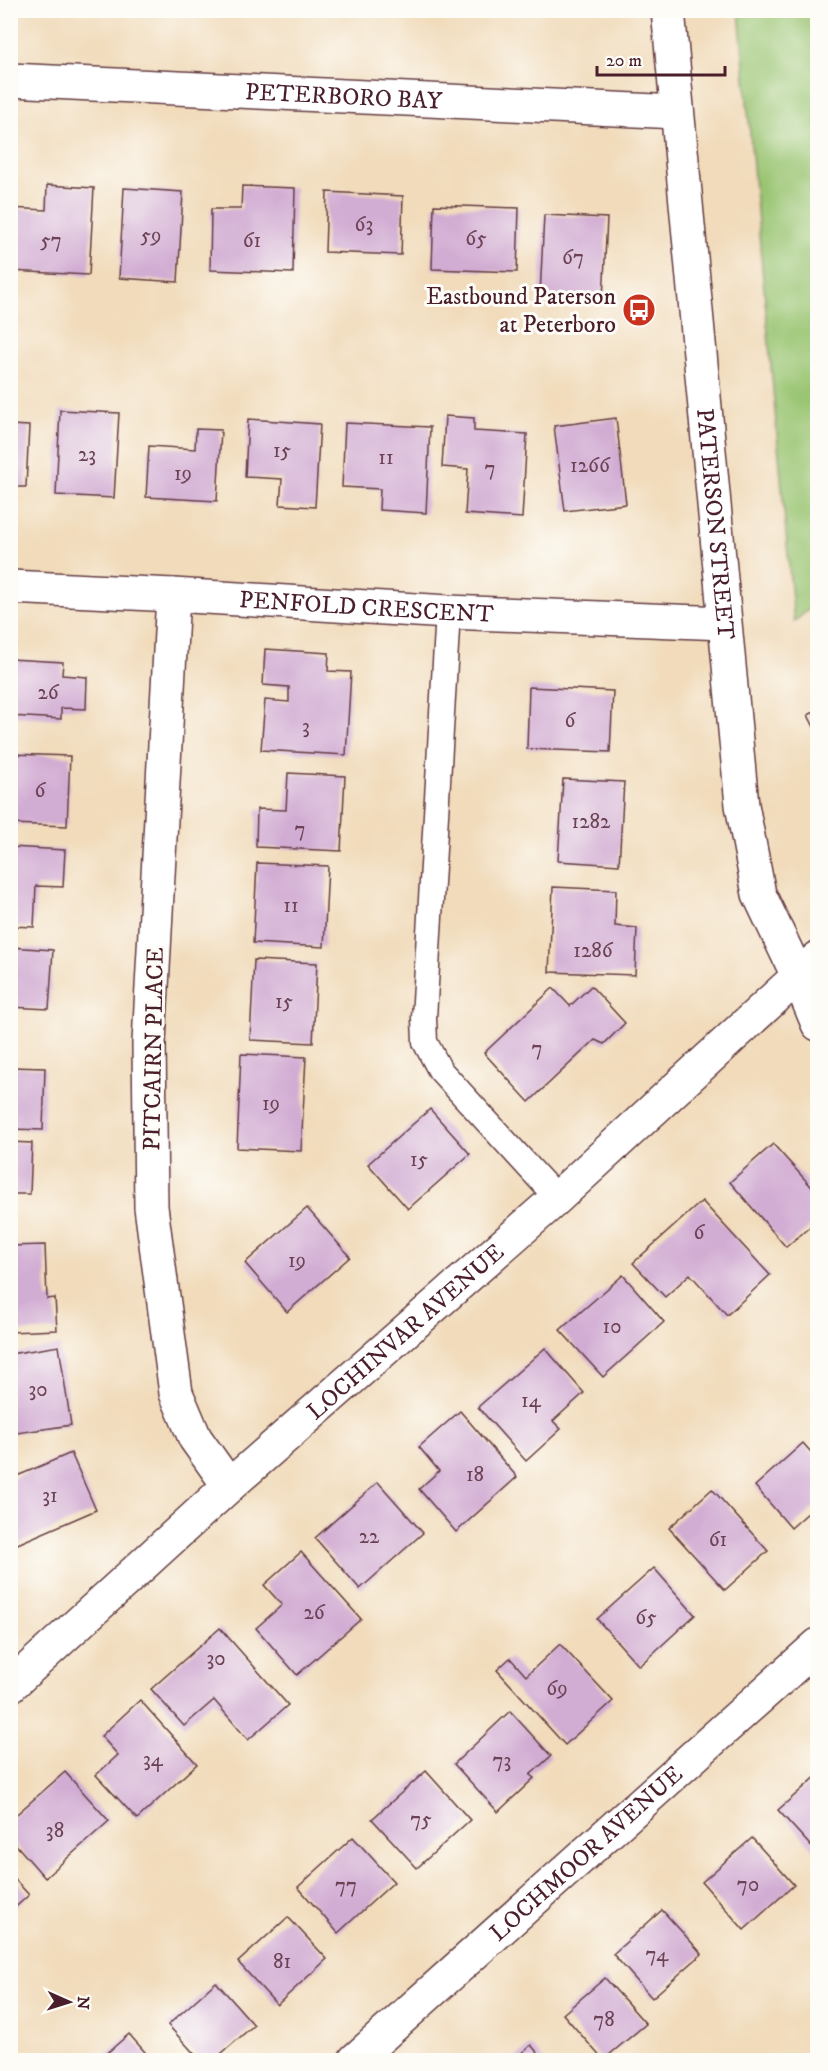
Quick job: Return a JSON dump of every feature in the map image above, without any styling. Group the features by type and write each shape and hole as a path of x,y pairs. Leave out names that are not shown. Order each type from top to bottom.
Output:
{"street":[{"name":"PATERSON STREET","path":"668,10 742,805 759,894 808,967 818,1024"},
{"name":"PETERBORO BAY","path":"10,80 677,112"},
{"name":"PENFOLD CRESCENT","path":"10,587 448,612 724,623"},
{"name":"PITCAIRN PLACE","path":"173,595 149,1043 151,1207 176,1393 195,1438 229,1486"},
{"name":"LOCHINVAR AVENUE","path":"10,1686 229,1486 557,1198 808,967"},
{"name":"LOCHMOOR AVENUE","path":"355,2061 818,1645"}],"lane":[{"path":"448,612 424,1018 425,1042 440,1070 557,1198"}],"green space":[{"path":"739,11 817,11 818,601 794,622"}],"building":[{"path":"47,185 94,188 89,275 10,271 10,208 46,210"},
{"path":"242,186 295,188 293,273 210,270 211,209 241,209"},
{"path":"124,188 183,192 178,282 119,278"},
{"path":"327,192 403,196 401,255 325,252"},
{"path":"434,205 519,208 517,272 432,269"},
{"path":"544,215 607,218 603,300 540,296"},
{"path":"60,410 119,413 114,498 56,495"},
{"path":"445,416 474,418 474,431 527,434 522,518 465,514 468,469 442,467"},
{"path":"616,418 626,504 565,511 554,426"},
{"path":"248,419 320,424 315,507 280,505 282,479 245,477"},
{"path":"345,423 430,427 426,513 379,510 380,489 342,487"},
{"path":"10,425 29,426 26,487 10,487"},
{"path":"196,429 221,430 217,501 146,497 149,446 195,449"},
{"path":"265,649 329,653 328,671 351,672 346,755 261,750 265,700 289,702 289,687 263,685"},
{"path":"10,659 63,662 62,675 87,677 86,709 61,708 61,719 10,716"},
{"path":"529,687 613,691 610,752 527,749"},
{"path":"818,710 818,735 808,715"},
{"path":"10,754 70,756 67,826 10,824"},
{"path":"288,773 345,776 341,851 256,847 257,809 286,810"},
{"path":"563,779 624,782 619,865 558,861"},
{"path":"10,847 65,850 63,887 36,886 34,927 10,926"},
{"path":"257,863 328,866 324,947 253,943"},
{"path":"553,887 616,890 615,926 637,928 635,975 549,972"},
{"path":"10,947 53,950 49,1009 10,1007"},
{"path":"254,960 317,963 313,1043 250,1040"},
{"path":"591,986 625,1023 604,1044 595,1040 529,1102 484,1053 553,988 570,1006"},
{"path":"241,1054 306,1057 301,1151 237,1148"},
{"path":"10,1067 45,1068 43,1130 10,1129"},
{"path":"430,1109 470,1154 408,1209 368,1164"},
{"path":"10,1142 32,1143 30,1194 10,1194"},
{"path":"773,1144 818,1194 818,1220 786,1247 730,1182"},
{"path":"702,1201 770,1275 727,1315 690,1274 665,1297 633,1263"},
{"path":"307,1208 350,1257 287,1312 245,1263"},
{"path":"45,1245 47,1299 55,1298 57,1330 10,1332 10,1246"},
{"path":"623,1275 664,1322 603,1377 560,1330"},
{"path":"59,1346 71,1425 10,1434 10,1354"},
{"path":"545,1348 584,1393 553,1421 561,1429 526,1461 478,1407"},
{"path":"460,1411 517,1477 456,1532 419,1489 439,1471 419,1447"},
{"path":"803,1443 818,1460 818,1504 791,1528 755,1486"},
{"path":"71,1453 96,1510 13,1546 10,1540 10,1479"},
{"path":"378,1482 423,1533 360,1589 315,1538"},
{"path":"712,1489 768,1551 725,1590 669,1528"},
{"path":"301,1552 361,1619 297,1675 256,1628 282,1605 264,1585"},
{"path":"654,1568 695,1615 639,1666 597,1619"},
{"path":"220,1628 288,1705 248,1740 214,1700 184,1726 151,1689"},
{"path":"560,1644 613,1701 565,1745 497,1670 510,1658 526,1676"},
{"path":"140,1700 197,1764 137,1819 96,1775 118,1755 101,1736"},
{"path":"510,1711 551,1756 530,1775 534,1778 498,1812 454,1764"},
{"path":"426,1771 470,1820 417,1868 372,1819"},
{"path":"65,1772 109,1821 45,1878 10,1838 10,1820"},
{"path":"818,1775 818,1854 778,1810"},
{"path":"353,1837 394,1882 338,1933 298,1887"},
{"path":"752,1838 794,1885 744,1930 702,1882"},
{"path":"10,1874 29,1895 10,1912"},
{"path":"662,1910 702,1954 652,1998 613,1954"},
{"path":"288,1917 327,1959 277,2005 238,1962"},
{"path":"605,1978 646,2024 603,2060 563,2014"},
{"path":"216,1982 254,2025 214,2060 200,2060 168,2025"},
{"path":"129,2034 152,2060 99,2060"},
{"path":"531,2045 544,2060 513,2060"}],"place":[{"name":"Eastbound Paterson at Peterboro","path":"639,310"}]}
